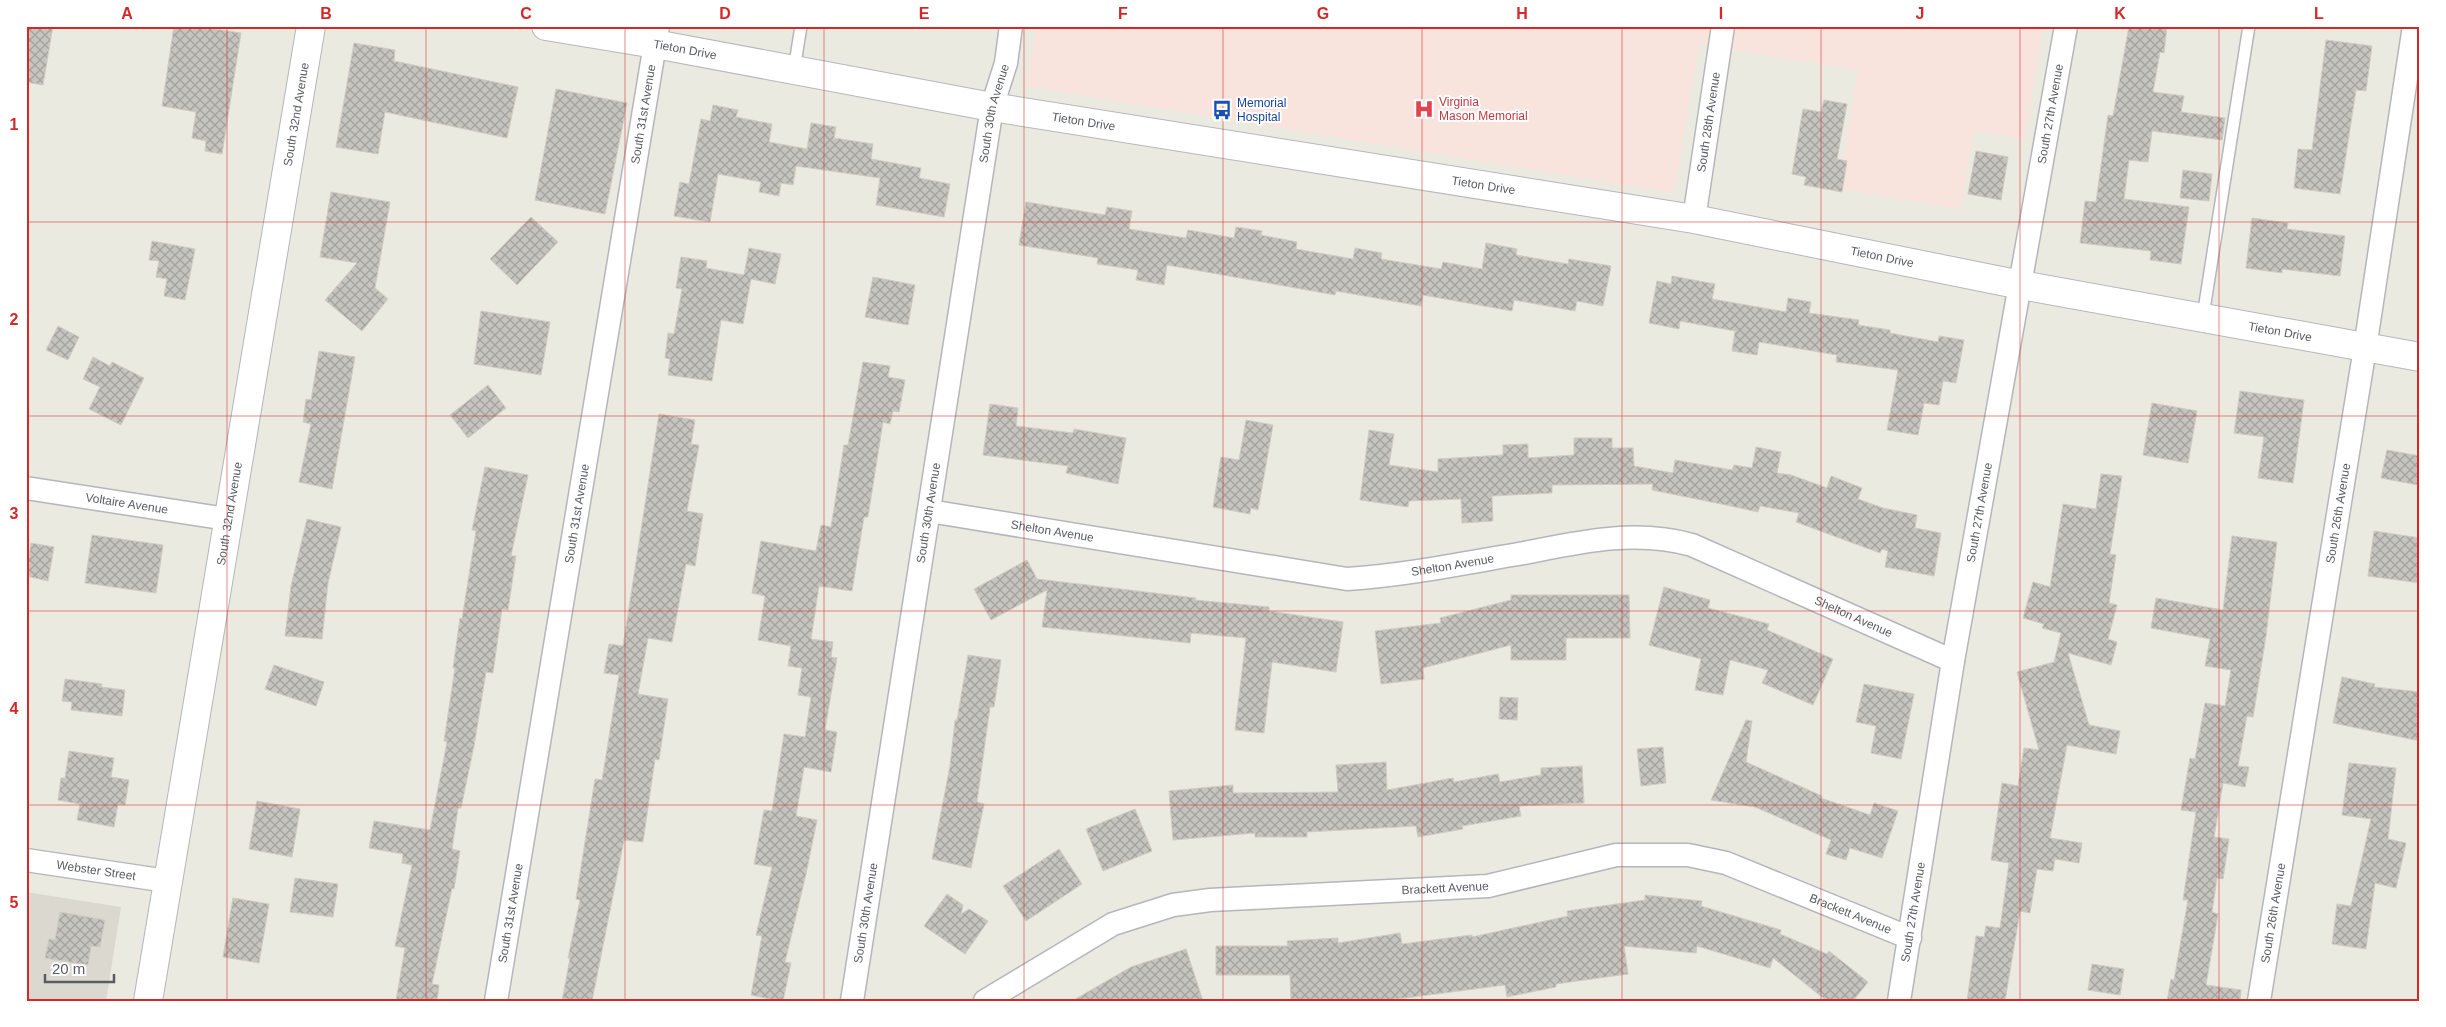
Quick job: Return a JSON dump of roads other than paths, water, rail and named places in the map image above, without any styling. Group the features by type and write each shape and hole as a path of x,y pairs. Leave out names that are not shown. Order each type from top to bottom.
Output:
{"main road":[{"name":"South 32nd Avenue","path":"148,1001 311,26"},
{"name":"Tieton Drive","path":"546,26 656,35 794,70 992,106 1694,219 2021,285 2203,316 2420,357"}],"street":[{"name":"South 30th Avenue","path":"852,1001 992,106 1006,63 1011,26"},
{"name":"South 28th Avenue","path":"1694,219 1723,26"},
{"name":"South 27th Avenue","path":"1900,1001 1953,661 2066,26"},
{"name":"South 26th Avenue","path":"2259,1001 2366,348 2414,26"},
{"name":"South 31st Avenue","path":"496,1001 656,35"},
{"name":"Voltaire Avenue","path":"26,488 228,519"},
{"name":"Shelton Avenue","path":"929,511 1347,579 1414,573 1598,539 1638,536 1669,539 1692,545 1953,661"},
{"name":"Brackett Avenue","path":"985,1001 1114,924 1173,905 1210,900 1488,886 1616,855 1688,856 1726,863 1910,938"},
{"name":"Webster Street","path":"26,860 167,882"}],"lane":[{"path":"794,70 801,26"},
{"path":"2203,316 2249,26"}],"place":[{"name":"Virginia Mason Memorial","path":"1424,109"},
{"name":"Memorial Hospital","path":"1222,110"}]}
